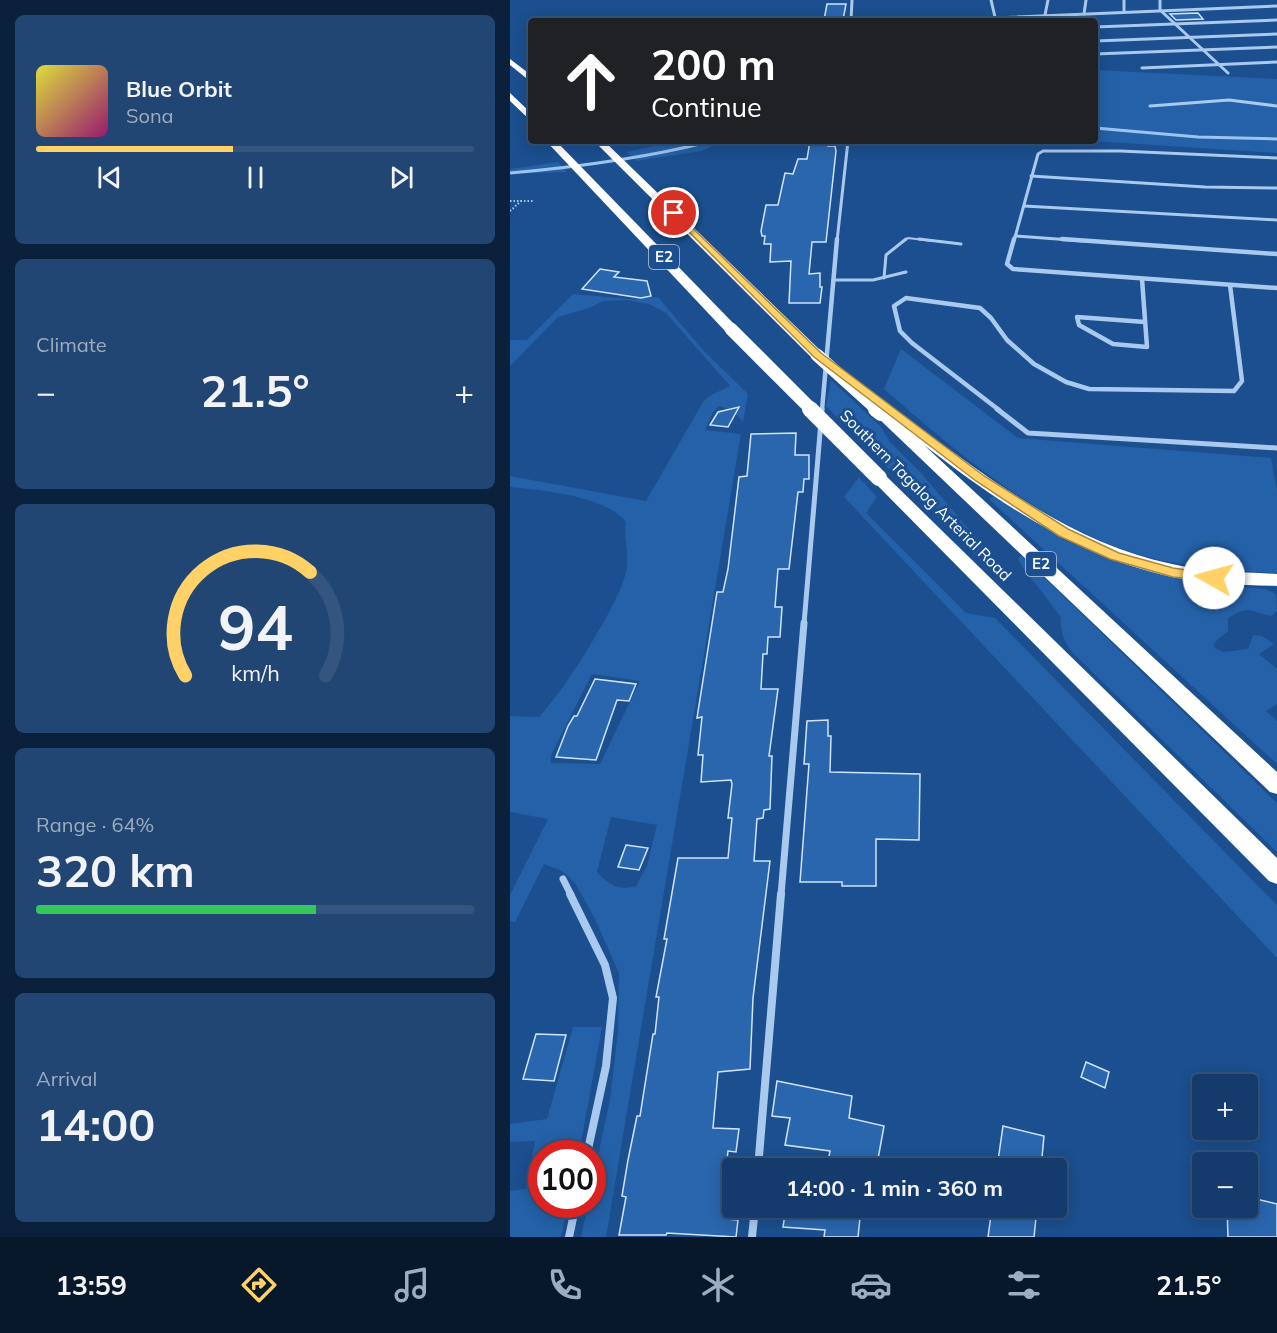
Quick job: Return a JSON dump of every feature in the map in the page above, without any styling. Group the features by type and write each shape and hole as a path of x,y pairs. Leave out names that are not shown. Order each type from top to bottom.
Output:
{"highway":[{"path":"510,61 528,76"},
{"path":"510,96 528,115"},
{"name":"Southern Tagalog Arterial Road","path":"554,144 731,329 1277,873"},
{"name":"Southern Tagalog Arterial Road","path":"602,144 817,355 881,409 1277,785"},
{"path":"881,409 1043,520 1084,543 1115,556 1173,573 1231,580 1277,580"}],"street":[{"path":"851,18 852,0"},
{"path":"992,0 996,17"},
{"path":"1045,15 1048,0"},
{"path":"1084,14 1086,0"},
{"path":"1124,0 1124,12"},
{"path":"1160,0 1160,10 1228,73"},
{"path":"1203,0 1205,9"},
{"path":"1241,0 1243,8"},
{"path":"979,18 1277,6"},
{"path":"1098,27 1277,20"},
{"path":"1098,41 1277,34"},
{"path":"1098,54 1277,47"},
{"path":"1142,68 1277,62"},
{"path":"1150,106 1218,99 1245,99 1277,106"},
{"path":"759,1158 833,280 848,144"},
{"path":"1277,158 1120,151 1043,151 1038,154 1007,264 1014,269 1277,288"},
{"path":"1031,176 1205,187 1277,188"},
{"path":"1024,206 1277,220"},
{"path":"1015,236 1277,254"},
{"path":"1142,279 1147,347 1113,344 1079,325 1077,317 1145,322"},
{"path":"1230,285 1242,381 1234,391 1089,389 1069,385 1054,378 1021,353 980,308 906,298 894,306 900,331 912,343 1028,433 1277,448"},
{"path":"563,879 605,965 614,998 606,1066 590,1140"},
{"path":"569,1237 573,1218"},
{"path":"752,1237 754,1218"}],"lane":[{"path":"884,278 886,255 908,238 962,244"},
{"path":"833,280 861,281 906,272"}],"path":[{"path":"510,201 534,201"},
{"path":"510,211 522,201"}],"shaded area":[{"path":"1098,70 1277,79 1277,153 1098,141"},
{"path":"663,144 717,144 701,151 637,161 627,152"},
{"path":"558,162 567,172 510,174 510,169"},
{"path":"573,294 629,299 658,297 702,349 748,394 743,422 733,411 719,406 713,412 705,430 741,434 606,1237 581,1237 585,1218 606,1218 606,1140 601,1140 610,1099 618,1031 619,973 594,917 575,883 562,871 544,864 515,922 510,921 510,895 548,819 510,812 510,716 539,717 588,648 613,605 626,572 626,522 617,513 589,500 510,487 510,476 646,501 703,402 709,396 730,386 666,313 649,304 626,300 603,301 589,308 558,317 510,366 510,340 527,340","holes":["592,674 640,681 600,764 551,763 551,755","611,817 657,825 647,866 636,886 624,888 615,886 597,872"]},
{"path":"901,349 1018,438 1271,458 1277,490 1277,573 1216,569 1155,559 1117,547 1044,512 977,466 884,389"},
{"path":"831,380 880,426 890,442 921,473 996,561 1004,573 1004,579 997,577 826,406"},
{"path":"859,477 877,497 866,513 966,613 995,618 1277,905 1277,958 844,497"},
{"path":"991,497 995,497 1066,541 1132,567 1210,584 1265,589 1276,594 1277,611 1271,616 1249,610 1241,611 1228,618 1228,631 1214,643 1215,648 1223,652 1248,649 1253,635 1262,636 1274,644 1259,654 1277,669 1277,704 1266,711 1277,721 1277,764 990,500"},
{"path":"1021,555 1277,803 1277,852 1072,652 1063,636 1061,617 1021,565 1018,559"},
{"path":"573,1027 602,1027 581,1140 510,1142 510,1124 547,1119"},
{"path":"528,1178 528,1218 565,1218 561,1237 510,1237 510,1191 526,1189"}],"building":[{"path":"827,4 846,4 843,18 824,18"},
{"path":"1198,13 1203,19 1176,20 1170,14"},
{"path":"810,144 835,146 826,242 812,242 809,274 820,273 820,287 822,287 820,303 789,303 791,261 770,262 771,244 764,244 765,236 762,236 761,231 766,205 778,205 785,173 793,174 798,159 807,159"},
{"path":"600,269 619,272 614,277 647,281 651,296 641,298 582,289"},
{"path":"739,407 728,427 710,425 718,412"},
{"path":"796,433 795,455 809,455 809,479 804,479 803,492 798,492 789,569 778,569 775,607 782,607 780,637 768,637 767,654 763,654 761,689 778,689 769,756 772,756 770,809 764,810 763,818 757,819 754,861 770,861 753,998 750,1069 718,1072 713,1128 739,1129 736,1152 728,1151 727,1158 722,1158 722,1218 738,1220 736,1237 667,1233 666,1235 619,1235 626,1197 622,1196 628,1160 637,1116 640,1116 653,1034 655,1034 659,997 656,997 678,858 728,858 732,818 728,818 732,784 731,780 701,782 703,755 698,755 702,717 697,718 717,592 723,592 728,569 739,477 747,476 751,434"},
{"path":"595,679 636,684 629,701 617,700 596,760 556,757 568,726 574,716 577,716"},
{"path":"828,720 828,736 831,736 830,772 920,774 919,840 876,839 876,886 842,886 842,882 800,882 809,764 804,764 807,721"},
{"path":"626,845 648,848 639,870 618,867"},
{"path":"536,1034 566,1035 554,1081 523,1079"},
{"path":"1086,1062 1109,1072 1105,1088 1081,1077"},
{"path":"777,1081 852,1096 849,1118 884,1126 878,1158 829,1158 830,1151 785,1145 790,1118 772,1116"},
{"path":"1003,1126 1044,1136 1042,1158 998,1158"},
{"path":"1258,1199 1277,1204 1277,1237 1228,1237 1227,1218 1258,1218"},
{"path":"784,1218 860,1218 858,1237 824,1237 825,1230 783,1227"},
{"path":"991,1218 1036,1218 1034,1237 988,1237"}],"waterway":[{"path":"1098,128 1198,137 1277,139"},
{"path":"510,173 612,161 698,144"}],"route":[{"path":"674,213 817,355 939,450 980,478 1043,520 1084,543 1139,564 1173,573 1214,578"}]}
